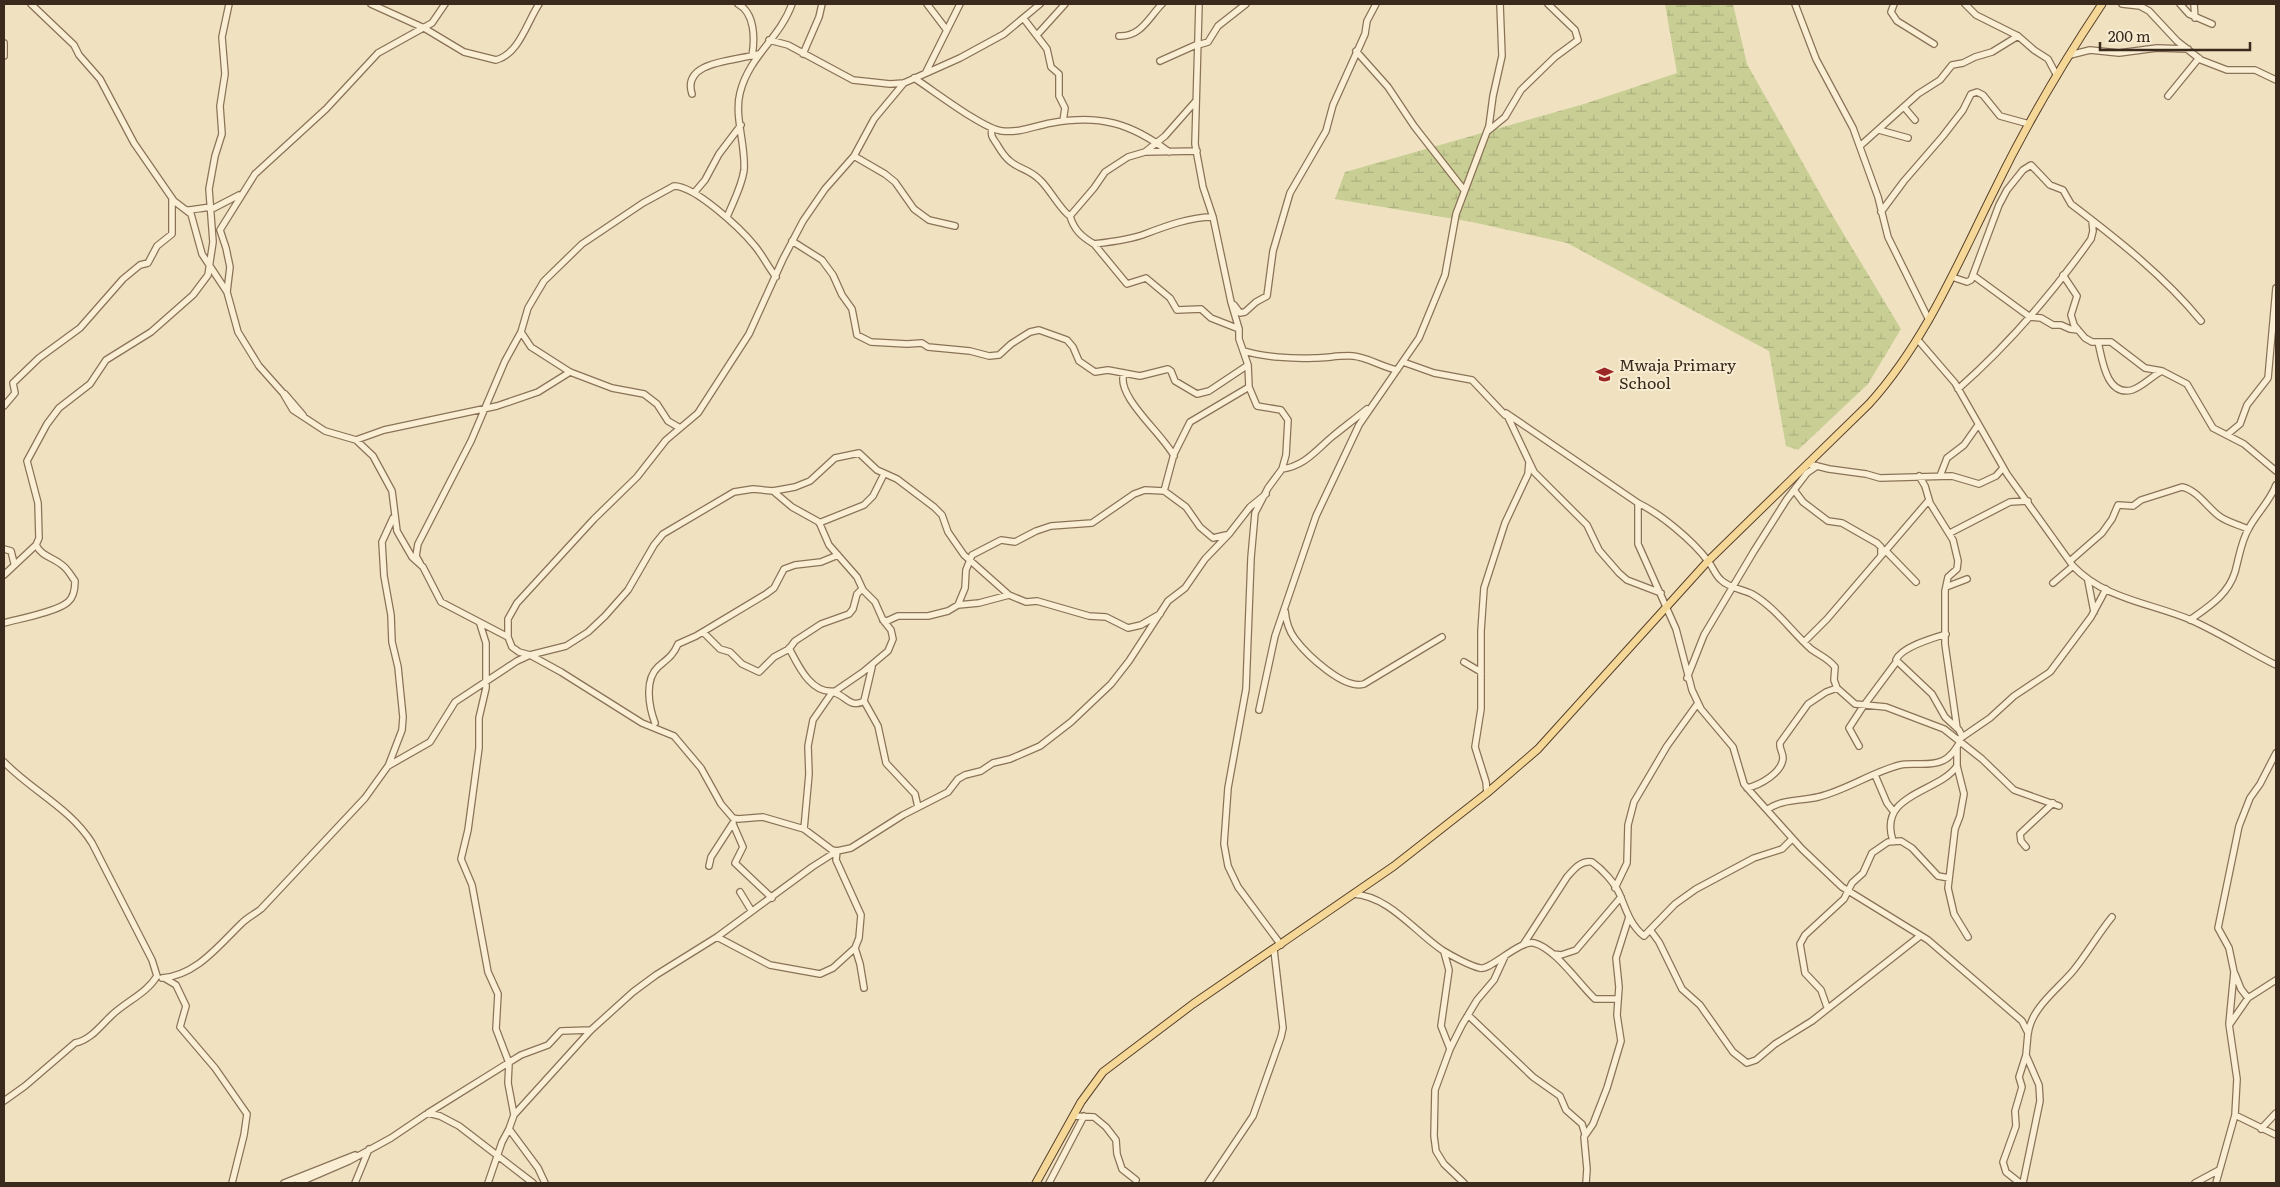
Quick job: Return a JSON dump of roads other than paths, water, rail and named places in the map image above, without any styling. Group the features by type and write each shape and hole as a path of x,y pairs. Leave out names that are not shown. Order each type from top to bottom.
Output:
{"main road":[{"path":"1036,1183 1073,1116 1097,1079 1116,1060 1193,1004 1394,866 1487,793 1538,749 1708,560 1809,464 1892,378 1918,340 2030,124 2068,57 2102,4"}],"street":[{"path":"31,4 74,45 79,55 100,79 134,142 174,201 187,210 193,218 195,236 202,254 227,292 236,326 259,366 283,392 293,410 325,431 356,440 373,456 386,478 394,499 394,516 397,531 412,557 423,566"},
{"path":"4,575 36,546 39,538 40,523 34,483 27,461 47,424 64,403 90,384 106,360 151,332 194,295 204,282 210,266 213,242 209,189 222,130 220,106 225,74 222,37 229,4"},
{"path":"371,4 424,28 464,52 499,59 514,50 532,12 540,4"},
{"path":"227,292 230,267 220,230 255,174 326,109 378,53 424,28 436,19 445,4"},
{"path":"738,4 746,10 752,24 755,55"},
{"path":"727,217 744,173 740,93 755,55 784,24 792,4"},
{"path":"803,54 819,17 822,4"},
{"path":"927,4 946,29"},
{"path":"926,72 960,4"},
{"path":"769,40 788,45 853,80 890,84 904,83 960,58 1004,34 1024,20 1040,4"},
{"path":"1037,36 1065,4"},
{"path":"1119,36 1130,36 1138,31 1162,4"},
{"path":"1199,4 1194,126 1202,188 1213,217 1231,302 1239,329 1239,339 1248,365 1250,387 1258,406 1281,410 1288,420 1287,449 1282,469 1257,508 1254,522 1246,689 1228,788 1224,844 1228,866 1238,887 1280,945"},
{"path":"1160,61 1208,42 1218,26 1246,4"},
{"path":"1231,302 1240,313 1243,313 1267,296 1273,251 1290,193 1326,131 1333,105 1376,4"},
{"path":"1259,710 1275,636 1316,516 1370,406 1403,362 1423,331 1445,275 1456,214 1488,131 1493,96 1502,56 1500,4"},
{"path":"1488,131 1505,117 1521,90 1555,57 1578,40 1575,30 1548,4"},
{"path":"1795,4 1816,59 1860,146 1893,248 1929,320"},
{"path":"1894,4 1891,12 1897,21 1934,44"},
{"path":"1965,4 1976,15 2018,36 2050,62 2057,76"},
{"path":"2122,4 2143,7 2177,41 2199,58 2227,70 2254,70 2276,80"},
{"path":"2180,4 2185,12 2212,24"},
{"path":"2194,4 2195,18"},
{"path":"1024,20 1049,54 1051,67 1060,77 1059,96 1065,108 1064,121"},
{"path":"1860,146 1927,87 1940,80 1952,66 1992,52 2018,36"},
{"path":"4,43 4,56"},
{"path":"2050,62 2090,50 2119,53 2157,48 2188,49"},
{"path":"1356,51 1388,87 1414,126 1464,190"},
{"path":"692,94 690,84 692,79 706,65 755,55"},
{"path":"2168,96 2199,58"},
{"path":"914,78 992,129 1012,131 1032,129 1064,121 1113,121 1157,142 1169,152"},
{"path":"772,898 735,863 742,847 734,822 721,804 701,768 674,736 634,718 619,706 530,655 512,647 508,637 510,615 517,603 594,520 638,476 661,446 698,413 713,386 738,353 755,323 792,241 825,189 854,156 874,119 904,83"},
{"path":"1881,212 1904,181 1944,136 1963,110 1971,94 1977,92 1982,95 2000,116 2030,124"},
{"path":"1145,152 1195,102"},
{"path":"1904,107 1915,120"},
{"path":"694,192 741,124"},
{"path":"992,129 992,138 1010,163 1037,177 1052,193 1065,213 1070,216 1074,227 1094,244 1127,284 1146,278 1170,298 1177,310 1201,309 1211,318 1239,329"},
{"path":"1879,130 1908,138"},
{"path":"1070,216 1105,172 1128,157 1145,152 1197,151"},
{"path":"854,156 895,182 914,209 929,220 955,226"},
{"path":"1952,277 1967,282 1974,276 1999,205 2007,190 2028,166 2035,167 2050,185 2063,190 2071,204 2151,269 2201,321"},
{"path":"412,557 471,441 505,362 521,332 528,308 544,281 582,244 643,203 674,186 684,187 694,192 727,217 755,246 776,277"},
{"path":"187,210 199,210 210,206 214,208 241,194"},
{"path":"4,406 16,391 13,383 40,358 80,328 119,282 140,265 148,263 157,246 172,234 172,196"},
{"path":"1094,244 1139,236 1156,228 1174,225 1196,217 1213,217"},
{"path":"1958,389 1980,370 2030,317 2091,239 2093,231 2092,220"},
{"path":"792,241 822,260 834,275 842,295 852,309 857,335 864,340 878,343 922,343 928,347 970,351 989,356 1000,355 1011,344 1030,332 1039,330 1067,340 1073,347 1079,361 1091,370 1144,376 1169,369 1175,381 1197,394 1208,392 1248,365"},
{"path":"2063,275 2077,296 2071,315 2078,330 2089,340 2114,343 2130,358 2145,368 2162,372 2187,384 2210,425 2244,444 2276,471"},
{"path":"1974,276 2030,317 2042,318 2053,325 2061,324 2070,329 2078,330"},
{"path":"2228,434 2240,424 2247,405 2268,378 2276,288"},
{"path":"521,332 525,341 536,351 570,372 612,388 642,393 656,402 668,421 680,428"},
{"path":"1918,340 1936,359 1958,389 2003,468 2071,564 2088,581 2145,606 2190,620 2276,665"},
{"path":"2098,342 2106,376 2111,382 2122,389 2135,389 2150,377 2162,372"},
{"path":"1244,351 1257,355 1296,358 1362,357 1380,366 1397,370"},
{"path":"1403,362 1434,373 1472,380 1505,415 1506,413 1638,504 1657,515 1708,560 1720,580 1761,600 1784,620 1804,642 1834,666 1834,680 1837,688 1855,704 1886,707 1936,726 1960,742 1992,768 2014,790 2056,805 2020,834 2021,841 2026,848"},
{"path":"356,440 384,430 484,410 538,392 570,372"},
{"path":"1124,373 1122,383 1129,399 1155,429 1174,456"},
{"path":"1164,490 1174,456 1190,422 1221,402 1240,394 1250,387"},
{"path":"1282,469 1290,468 1309,459 1333,436 1370,406"},
{"path":"1506,413 1529,462 1542,482 1587,525 1599,550 1620,575 1661,593"},
{"path":"1940,476 1947,458 1964,445 1978,425"},
{"path":"388,766 430,742 455,702 487,679 530,655 566,646 588,632 628,590 654,545 663,534 734,492 753,489 772,491 805,484 835,458 849,454 860,454 884,474 897,479 938,511 948,532 969,561 1009,595 1026,602 1037,601 1089,616 1106,617 1128,628 1141,625 1160,614"},
{"path":"1487,793 1486,782 1475,747 1481,709 1481,631 1486,578 1505,523 1528,474 1529,462"},
{"path":"1809,464 1880,478 1957,476 1979,484 1996,476 2003,468"},
{"path":"1687,678 1704,634 1754,551 1794,490 1807,474 1817,466"},
{"path":"820,523 864,505 873,496 884,474"},
{"path":"1920,476 1929,500 1950,533 1959,566 1949,576 1946,587 1945,650 1960,742 1957,766 1964,794 1960,816 1955,829 1949,894 1954,914 1968,936"},
{"path":"2190,620 2214,603 2227,588 2234,574 2248,529 2272,496 2276,485"},
{"path":"2053,583 2102,533 2118,505 2134,506 2141,500 2183,487 2221,517 2248,529"},
{"path":"958,605 965,588 965,578 972,556 1001,540 1015,542 1036,531 1055,525 1074,526 1092,524 1139,491 1164,490 1186,507 1200,527 1213,538 1229,534"},
{"path":"1794,490 1803,502 1828,521 1842,523 1876,543 1883,553 1916,582"},
{"path":"772,491 792,507 820,523 826,542 857,578 862,589 875,602 883,620 891,630 892,645 873,664 835,691 817,713 809,730 809,774 804,829"},
{"path":"488,1183 496,1155 514,1115 591,1030 643,984 717,937 812,867 837,851 856,845 918,807 948,792 958,779 965,775 981,771 993,763 1008,760 1034,749 1053,737 1111,684 1130,661 1168,601 1185,588 1205,559 1229,534 1250,507 1266,494"},
{"path":"1804,642 1827,619 1929,500"},
{"path":"1950,533 2010,502 2028,501"},
{"path":"1638,504 1638,544 1679,636 1687,678 1698,703 1733,747 1747,788 1824,872 1848,891 1937,947 2014,1012 2026,1028 2027,1039"},
{"path":"4,1101 25,1086 75,1043 89,1037 113,1014 160,977 181,973 201,962 243,922 262,909 373,789 388,766 402,730 403,717 398,667 392,642 391,615 384,576 382,542 394,516"},
{"path":"4,623 61,607 72,596 75,581 62,565 45,556 36,546"},
{"path":"4,549 11,551 14,564"},
{"path":"416,550 417,561 423,566 441,602 508,637"},
{"path":"655,723 650,708 649,689 653,675 672,656 678,644 703,632 774,588 784,569 797,564 822,562 838,555"},
{"path":"1946,587 1967,579"},
{"path":"2088,581 2094,612"},
{"path":"703,632 720,649 730,652 742,664 756,672 762,670 795,641 824,622 849,614 854,607 857,594 862,589"},
{"path":"1766,810 1776,804 1818,797 1840,790 1903,764 1928,765 1941,762 1952,754 1960,742 2014,696 2050,672 2094,612 2106,589"},
{"path":"883,620 887,621 898,616 928,616 948,611 958,605 979,603 1009,595"},
{"path":"1284,608 1286,620 1296,640 1336,677 1354,686 1364,684 1442,637"},
{"path":"480,624 486,643 487,679 485,698 479,718 480,748 470,818 461,859 472,885 488,972 498,994 496,1034 509,1064 508,1083 514,1115"},
{"path":"1859,746 1850,733 1849,728 1864,704 1897,661 1899,655 1946,634"},
{"path":"789,648 805,676 811,682 821,689 835,691 835,693 850,703 859,704 864,701"},
{"path":"1897,661 1930,692 1945,717 1957,728"},
{"path":"1464,662 1481,672"},
{"path":"873,664 864,701 878,726 886,763 915,794 918,807"},
{"path":"1747,788 1767,778 1781,765 1784,756 1779,744 1805,706 1826,692 1837,688"},
{"path":"1615,888 1626,864 1628,825 1634,802 1666,746 1698,703"},
{"path":"2248,998 2241,989 2234,972 2228,946 2218,930 2239,826 2250,798 2276,753"},
{"path":"4,762 70,816 92,843 160,977 170,980 176,985 186,1006 180,1028 215,1068 247,1114 232,1183"},
{"path":"1893,840 1891,828 1894,812 1915,792 1944,778 1957,766"},
{"path":"2266,773 2276,768"},
{"path":"1875,775 1887,803 1894,812"},
{"path":"709,866 711,857 734,822 762,817 804,829 832,850 837,851"},
{"path":"1523,945 1542,912 1575,867 1590,861 1615,888 1629,917 1642,936 1651,931 1675,904 1696,889 1754,858 1782,849 1792,839"},
{"path":"1827,1007 1821,990 1805,973 1800,944 1805,936 1838,906 1852,883 1864,873 1872,853 1882,845 1893,840 1904,842 1934,873 1940,877 1949,878"},
{"path":"717,937 770,965 820,974 833,968 855,948 859,938 861,915 836,860 837,851"},
{"path":"740,892 751,910 753,910"},
{"path":"1353,894 1368,895 1381,902 1444,952 1481,969 1523,945 1536,944 1553,954 1595,999 1618,999"},
{"path":"1553,954 1562,955 1576,950 1621,897"},
{"path":"1585,1134 1593,1124 1607,1088 1620,1044 1621,1036 1617,1015 1616,958 1629,917"},
{"path":"2026,1055 2039,1085 2040,1101 2022,1183 2006,1172 2003,1162 2016,1126 2015,1114 2022,1088 2019,1077 2026,1055 2030,1024 2037,1012 2072,972 2112,917"},
{"path":"1651,931 1659,942 1682,989 1696,1001 1728,1046 1746,1062 1757,1059 1775,1044 1812,1020 1920,936"},
{"path":"855,948 864,988"},
{"path":"1208,1183 1252,1118 1281,1037 1283,1028 1274,950"},
{"path":"1444,952 1449,970 1441,1026 1450,1049"},
{"path":"1464,1183 1444,1164 1434,1145 1435,1090 1450,1049 1468,1015 1494,980 1505,956"},
{"path":"2216,1183 2234,1115 2237,1080 2229,1026 2234,972"},
{"path":"2229,1026 2248,998 2276,980"},
{"path":"1468,1015 1533,1077 1561,1097 1566,1110 1582,1124 1585,1134 1587,1161 1586,1183"},
{"path":"298,1183 349,1161 391,1138 526,1053 548,1045 564,1030 591,1030"},
{"path":"428,1113 449,1120 533,1183"},
{"path":"2262,1129 2276,1114"},
{"path":"2234,1115 2276,1135"},
{"path":"1073,1116 1096,1118 1113,1135 1116,1140 1117,1154 1122,1169 1136,1180"},
{"path":"1049,1183 1084,1116"},
{"path":"509,1129 538,1168 546,1183"},
{"path":"284,1183 369,1149"},
{"path":"355,1183 369,1149"},
{"path":"2195,1183 2219,1170"}],"place":[{"name":"Mwaja Primary School","path":"1605,374"}]}
